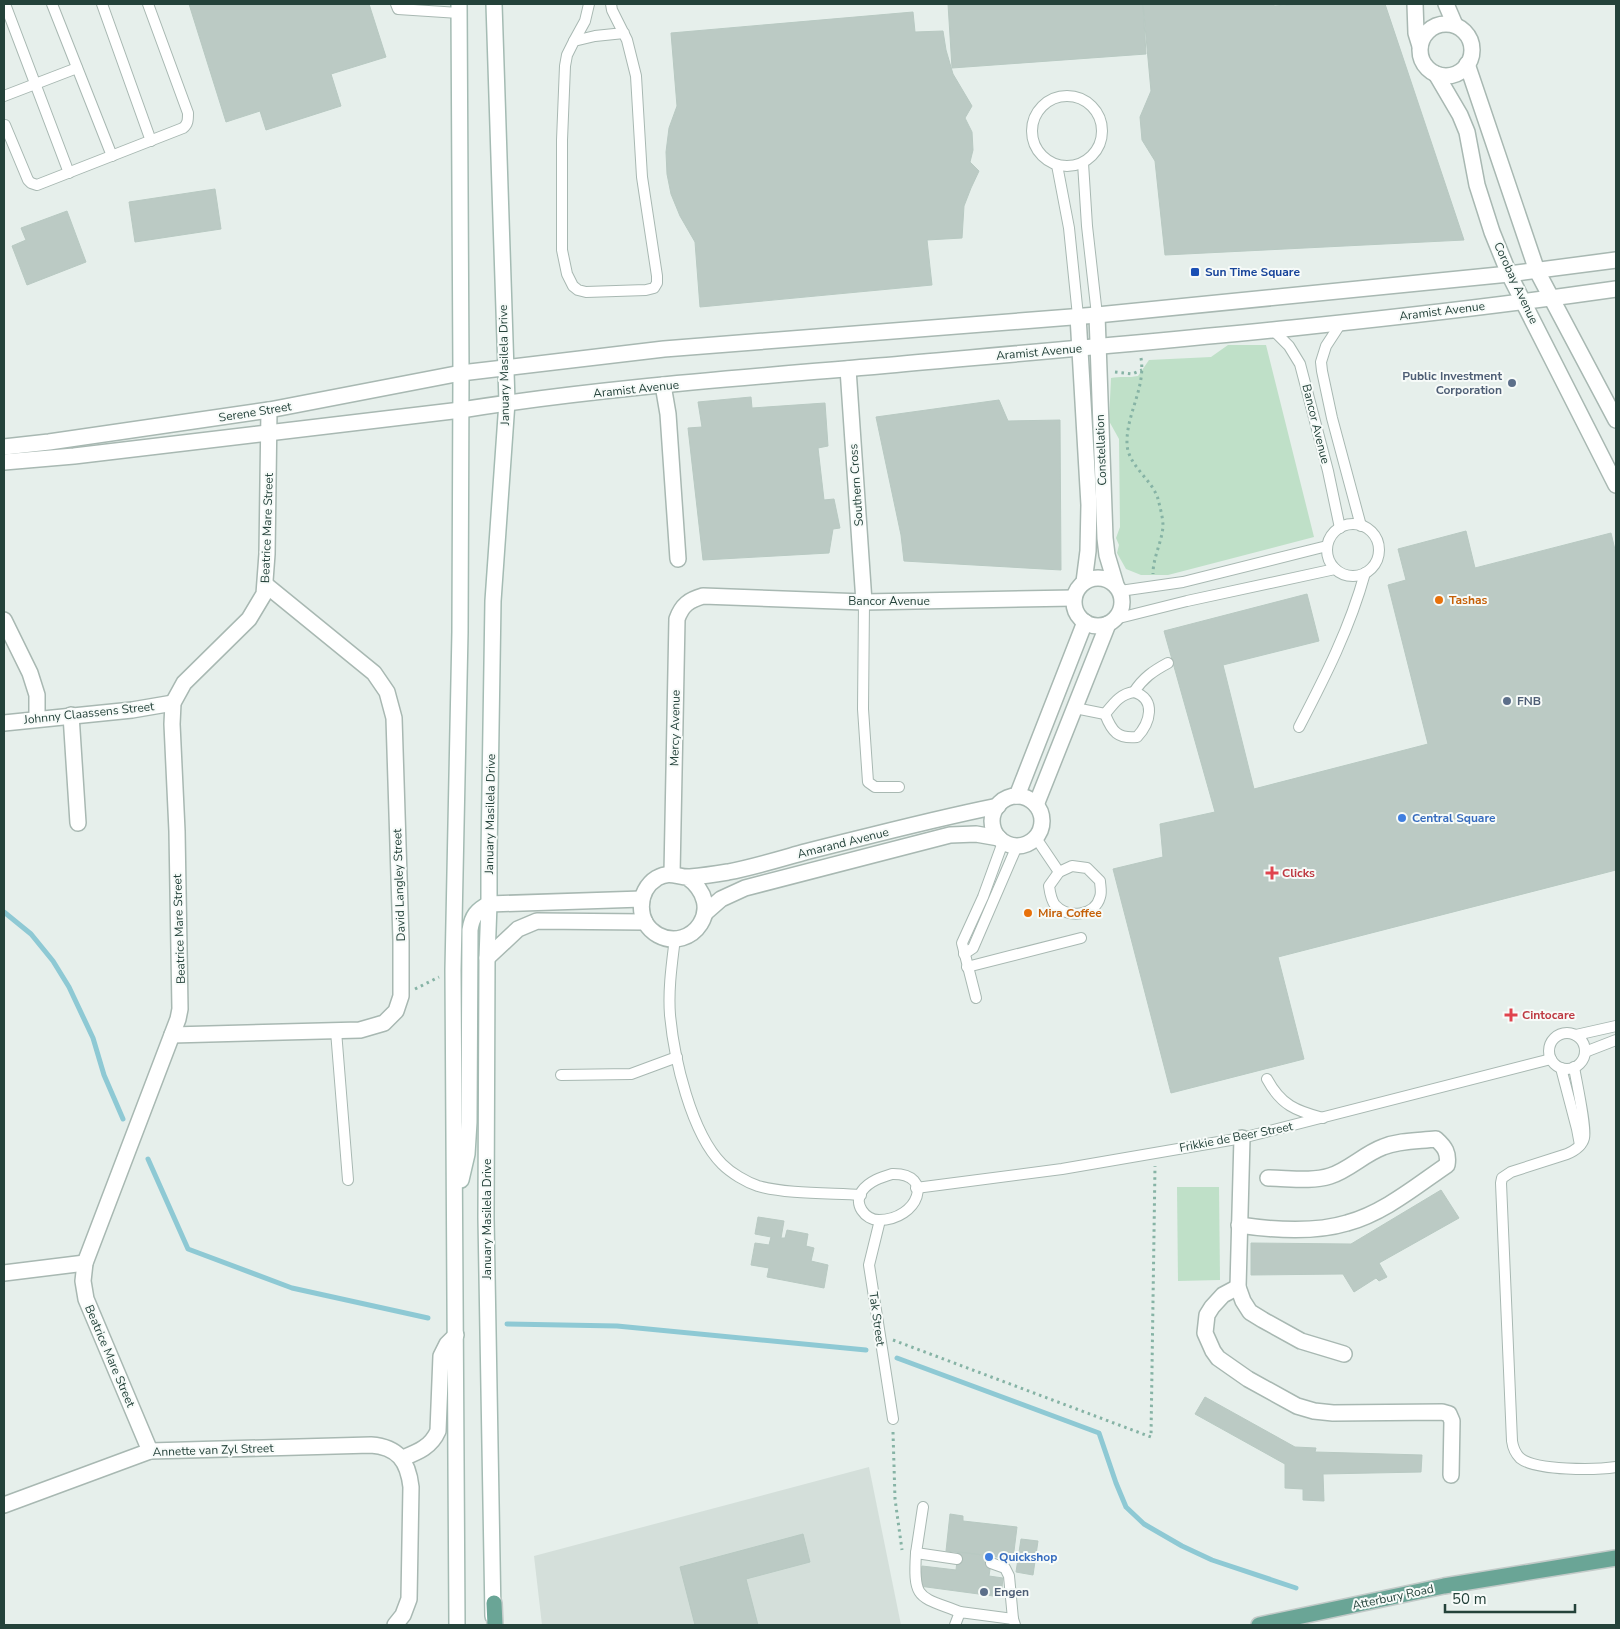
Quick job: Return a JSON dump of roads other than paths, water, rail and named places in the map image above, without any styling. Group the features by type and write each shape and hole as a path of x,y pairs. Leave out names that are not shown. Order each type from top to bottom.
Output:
{"main road":[{"name":"Atterbury Road","path":"1259,1625 1444,1586 1616,1558"},
{"path":"494,1603 494,1625"}],"street":[{"name":"January Masilela Drive","path":"494,1603 486,1218 487,958 493,601 507,402 495,4"},
{"name":"Corobay Avenue","path":"1415,4 1416,33 1421,58 1426,68 1436,74 1460,115 1467,132 1477,185 1492,232 1509,274 1616,485"},
{"name":"Corobay Avenue","path":"1446,4 1455,25 1465,32 1471,42 1472,54 1467,64 1537,270 1616,420"},
{"path":"457,1625 453,970 459,661 461,410 459,9"},
{"path":"1420,46 1424,35 1432,27 1444,24 1455,25"},
{"path":"1436,74 1448,76 1459,72 1467,64"},
{"path":"505,368 664,349 1097,315 1509,274 1616,260"},
{"name":"Aramist Avenue","path":"461,410 507,402 662,386 1273,330 1616,290"},
{"name":"Constellation","path":"1097,315 1105,538 1118,588"},
{"name":"Constellation","path":"1078,316 1089,505 1088,552 1084,582"},
{"name":"Serene Street","path":"4,447 269,410 461,373 505,368"},
{"name":"Southern Cross","path":"848,369 864,602"},
{"path":"662,386 668,414 678,559"},
{"name":"Beatrice Mare Street","path":"150,1451 86,1299 83,1281 85,1263 172,1035 180,1009 181,988 172,724 174,703 184,684 249,619 260,602 266,585 269,410"},
{"name":"Serene Street","path":"4,462 74,456 461,410"},
{"path":"1036,805 1112,622 1120,614 1123,606 1123,598 1118,588 1103,578 1084,582 1079,586 1074,598 1076,612 1085,622 1100,626 1112,622"},
{"name":"David Langley Street","path":"172,1035 360,1030 384,1023 396,1011 401,996 394,718 391,703 382,683 365,664 266,585"},
{"name":"Bancor Avenue","path":"704,596 864,602 1074,598"},
{"name":"Mercy Avenue","path":"672,874 677,619 681,609 688,602 704,596"},
{"path":"4,620 30,673 37,695 37,719"},
{"path":"1017,796 1085,622"},
{"name":"Johnny Claassens Street","path":"4,723 132,710 174,703"},
{"path":"71,715 78,824"},
{"path":"1017,796 1024,797 1036,805 1042,818 1040,832 1036,838 1024,845 1006,842 993,825 992,818 998,806 1017,796"},
{"name":"Amarand Avenue","path":"687,877 729,871 957,814 998,806"},
{"name":"Amarand Avenue","path":"705,913 721,899 745,888 950,835 976,834 1006,842"},
{"path":"672,874 687,877 696,884 703,892 706,903 701,923 694,931 685,936 666,938 658,935 645,922 642,915 642,899 645,891 656,879 672,874"},
{"path":"455,1201 467,1154 469,1122 470,930 472,920 477,912 489,904 642,899"},
{"path":"487,958 518,929 538,921 645,922"},
{"path":"1242,1138 1238,1287 1247,1307 1258,1317 1301,1340 1344,1354"},
{"path":"1239,1225 1271,1229 1312,1228 1347,1223 1374,1212 1448,1165 1448,1156 1445,1146 1436,1139 1398,1143 1382,1147 1344,1170 1329,1176 1313,1179 1268,1178"},
{"path":"4,1273 85,1263"},
{"path":"1238,1287 1217,1300 1207,1315 1205,1325 1205,1333 1212,1351 1224,1364 1288,1401 1314,1412 1442,1412 1449,1414 1452,1421 1451,1475"},
{"path":"395,1625 406,1609 409,1591 411,1487 403,1458 425,1449 435,1438 438,1431 441,1356 447,1344 456,1335"},
{"name":"Annette van Zyl Street","path":"4,1504 150,1451 371,1445 386,1448 403,1458"}],"lane":[{"path":"5,4 70,173"},
{"path":"52,4 112,156"},
{"path":"102,4 151,141"},
{"path":"5,125 28,180 37,185 180,130 187,125 188,113 148,4"},
{"path":"396,4 398,9 459,9"},
{"path":"589,4 585,21 567,55 565,66 562,140 562,250 567,274 573,286 578,290 586,292 646,290 654,288 657,283 656,260 642,177 636,76 630,48 611,4"},
{"path":"574,41 595,36 624,33"},
{"path":"4,96 76,68"},
{"path":"1060,96 1079,97 1094,107 1102,124 1103,133 1097,151 1083,163 1066,166 1057,165 1041,155 1036,147 1032,129 1033,120 1037,111 1051,99 1060,96"},
{"path":"1083,163 1087,226 1097,315"},
{"path":"1057,165 1069,228 1078,316"},
{"path":"1069,228 1087,226"},
{"name":"Bancor Avenue","path":"1340,323 1326,346 1321,362 1332,418 1361,526"},
{"name":"Bancor Avenue","path":"1273,330 1289,346 1300,364 1328,471 1340,528"},
{"path":"1299,727 1344,634 1357,602 1365,573 1376,561 1378,546 1372,533 1361,526 1347,525 1340,528 1332,535 1327,546 1330,562 1342,574 1350,576 1365,573"},
{"path":"1118,588 1183,582 1327,546"},
{"path":"1112,622 1187,601 1335,569"},
{"path":"864,602 863,709 868,782 875,787 899,787"},
{"path":"1134,692 1141,681 1168,663"},
{"path":"1134,692 1142,694 1147,700 1149,707 1148,720 1144,729 1137,737 1125,738 1116,732 1105,714 1114,702 1124,694 1134,692"},
{"path":"1075,708 1105,714"},
{"path":"1036,838 1059,872"},
{"path":"976,998 964,954 973,948 1006,842"},
{"path":"1072,866 1087,868 1100,881 1101,896 1094,907 1086,912 1075,914 1056,906 1051,899 1049,886 1059,872 1072,866"},
{"path":"675,938 670,1014 677,1057 694,1118 718,1159 738,1176 759,1186 861,1195"},
{"path":"967,967 1081,938"},
{"path":"1580,1145 1561,1068 1551,1059 1550,1046 1557,1036 1570,1033 1576,1035 1616,1026"},
{"path":"336,1030 348,1180"},
{"path":"1561,1068 1574,1067 1583,1058 1584,1046 1576,1035"},
{"path":"1585,1052 1616,1040"},
{"path":"561,1075 630,1074 677,1057"},
{"name":"Frikkie de Beer Street","path":"916,1188 1062,1168 1242,1138 1551,1059"},
{"path":"1574,1067 1585,1128 1584,1137 1580,1145 1574,1151 1559,1158 1510,1172 1502,1178 1501,1183 1512,1441 1519,1457 1528,1462 1570,1468 1616,1467"},
{"path":"1267,1079 1272,1089 1286,1104 1296,1110 1324,1118"},
{"path":"892,1174 903,1174 911,1177 916,1184 916,1202 909,1210 898,1216 880,1220 872,1220 864,1214 859,1206 861,1195 862,1190 870,1184 879,1178 892,1174"},
{"name":"Tak Street","path":"880,1220 869,1265 893,1419"},
{"path":"923,1507 915,1574 918,1593 924,1598 960,1612 1014,1622 1009,1576 1005,1568 991,1563"},
{"path":"916,1553 958,1559"},
{"path":"955,1625 960,1612"}],"waterway":[{"path":"4,912 31,934 53,961 69,987 93,1038 104,1075 123,1119"},
{"path":"148,1159 188,1249 292,1288 428,1318"},
{"path":"507,1324 617,1326 866,1350"},
{"path":"897,1358 1099,1433 1126,1507 1144,1524 1182,1546 1212,1560 1296,1588"}],"place":[{"name":"Sun Time Square","path":"1195,272"},
{"name":"Public Investment Corporation","path":"1512,383"},
{"name":"Tashas","path":"1439,600"},
{"name":"FNB","path":"1507,701"},
{"name":"Central Square","path":"1402,818"},
{"name":"Clicks","path":"1272,873"},
{"name":"Mira Coffee","path":"1028,913"},
{"name":"Cintocare","path":"1511,1015"},
{"name":"Quickshop","path":"989,1557"},
{"name":"Engen","path":"984,1592"}]}
